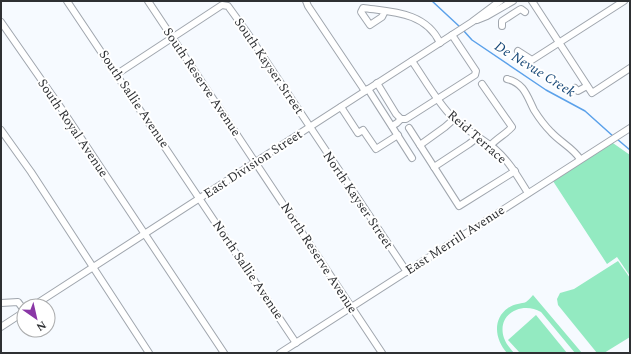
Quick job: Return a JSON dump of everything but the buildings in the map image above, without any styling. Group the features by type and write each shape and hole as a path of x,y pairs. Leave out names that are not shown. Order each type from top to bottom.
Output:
{"street":[{"name":"South Sallie Avenue","path":"67,1 200,198"},
{"name":"South Reserve Avenue","path":"148,1 255,163"},
{"path":"306,1 392,126 412,158"},
{"name":"East Division Street","path":"45,298 465,27 500,1"},
{"name":"East Division Street","path":"472,22 487,16 513,1"},
{"path":"532,1 592,93 630,68"},
{"path":"518,52 532,60 624,1"},
{"name":"South Kayser Street","path":"172,38 222,5 226,5 234,14 310,127"},
{"path":"502,26 502,21 519,10 521,9 525,12"},
{"path":"385,11 422,20 440,42"},
{"name":"South Royal Avenue","path":"1,22 61,108 224,353"},
{"path":"392,126 398,123 401,119 406,119 474,76 476,73 454,33"},
{"path":"117,74 172,38"},
{"name":"Reid Terrace","path":"412,61 437,98 454,119 504,158 515,171 528,193"},
{"path":"507,79 522,86 535,112 546,127 559,140 576,152 580,159"},
{"path":"377,83 396,114 401,119"},
{"path":"482,84 512,127 490,146"},
{"path":"575,88 578,91 587,86"},
{"path":"341,107 358,133 363,130 376,149 398,135"},
{"path":"420,145 454,119"},
{"name":"North Kayser Street","path":"310,127 406,272"},
{"path":"409,128 459,206 515,171"},
{"name":"East Merrill Avenue","path":"280,353 628,129"},
{"path":"1,130 31,172 148,353"},
{"path":"434,167 478,137"},
{"name":"North Reserve Avenue","path":"255,163 382,353"},
{"name":"North Sallie Avenue","path":"200,198 296,343"},
{"path":"1,303 16,302"},
{"path":"1,327 16,317"}],"green space":[{"path":"610,141 630,155 630,276 617,257 607,264 551,178"},
{"path":"618,261 630,278 630,337 604,353 597,353 558,305 557,299 560,293 574,289"},
{"path":"533,295 582,353 575,353 541,312 526,308 512,312 507,316 504,322 504,338 514,353 507,353 498,336 497,324 499,318 508,308 515,304 526,302"},
{"path":"536,315 567,353 520,353 508,340"}],"waterway":[{"name":"De Nevue Creek","path":"432,1 460,27"},
{"name":"De Nevue Creek","path":"463,30 472,40 546,90 585,111 614,137"},
{"name":"De Nevue Creek","path":"617,139 630,150"}]}
